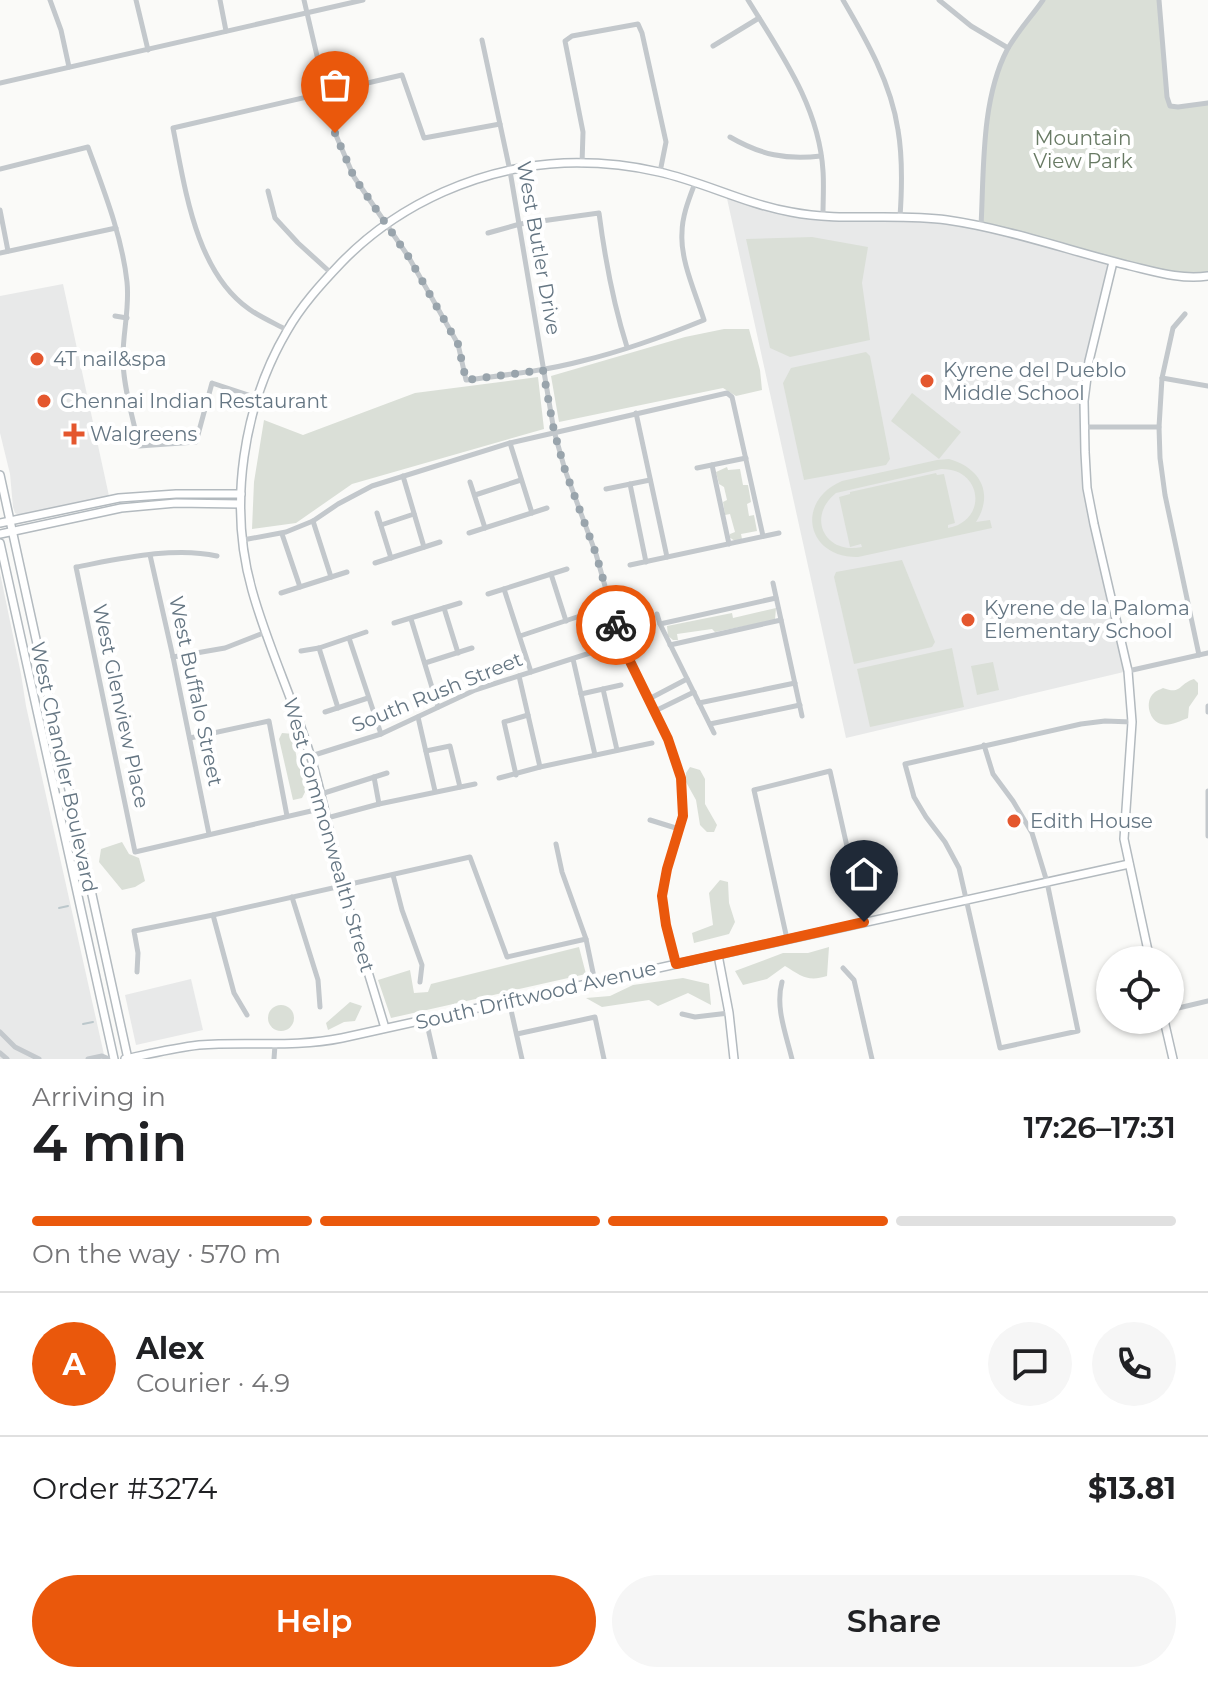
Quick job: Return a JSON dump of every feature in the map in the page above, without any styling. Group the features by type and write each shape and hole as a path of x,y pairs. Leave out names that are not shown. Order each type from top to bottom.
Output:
{"street":[{"path":"50,0 69,67"},
{"path":"136,0 148,50"},
{"path":"220,0 226,31"},
{"path":"304,0 335,133 354,177 408,256 458,344 466,380 584,361 704,320 682,243 684,216 695,183"},
{"path":"0,83 363,0"},
{"path":"748,0 800,86 815,125 823,171 823,215"},
{"path":"843,0 867,41 893,104 901,161 900,217"},
{"path":"939,0 971,26 1008,48"},
{"path":"981,226 989,101 1008,48 1043,0"},
{"path":"1159,0 1170,106 1208,103"},
{"path":"713,46 759,18"},
{"path":"582,164 583,132 565,41 572,36 638,24 666,142 660,172"},
{"name":"West Butler Drive","path":"482,40 520,224 554,431 596,554 621,643 668,739 681,778 683,816 662,896 676,964"},
{"path":"287,330 247,308 222,282 204,251 190,211 173,128 402,75 424,138 500,124"},
{"path":"730,137 763,153 798,158 821,156"},
{"path":"0,169 88,147 116,228 127,280 129,301 124,375 139,446 196,442 212,383 257,398"},
{"name":"West Commonwealth Street","path":"385,1028 343,885 311,756 250,586 240,499 243,450 257,398 273,358 307,300 356,247 420,202 458,186 510,171 563,163 660,172 772,209 800,214 944,219 1164,274 1197,278 1208,276"},
{"path":"268,191 275,218 331,273"},
{"path":"0,210 8,251"},
{"path":"488,233 520,224 599,213 611,291 627,347"},
{"path":"0,253 116,228"},
{"path":"1113,262 1089,361 1084,401 1087,488 1128,671 1132,722 1124,839 1147,946"},
{"path":"1185,314 1173,328 1162,378 1160,458 1199,655"},
{"path":"115,316 127,318"},
{"path":"1162,378 1208,386"},
{"path":"243,540 282,534 313,521 359,492 510,443 724,393 732,397 763,536"},
{"path":"636,413 667,557"},
{"path":"1084,426 1159,427"},
{"path":"510,443 532,513"},
{"path":"697,468 746,458"},
{"path":"712,465 729,544"},
{"name":"West Chandler Boulevard","path":"0,475 127,1059"},
{"path":"403,476 424,547"},
{"path":"475,495 521,480"},
{"path":"606,489 650,480"},
{"path":"470,482 485,528"},
{"path":"630,484 646,562"},
{"path":"0,523 98,502 144,496 176,494 240,499"},
{"path":"0,534 100,511 240,499"},
{"path":"98,502 100,511"},
{"path":"469,533 547,508"},
{"path":"377,513 391,558"},
{"path":"381,525 414,514"},
{"path":"313,521 331,577"},
{"path":"630,565 779,533"},
{"path":"282,534 300,587"},
{"path":"375,563 440,542"},
{"name":"West Chandler Boulevard","path":"0,543 111,1059"},
{"path":"150,555 190,553 217,556"},
{"name":"West Glenview Place","path":"150,555 76,567 135,852 209,834"},
{"name":"West Buffalo Street","path":"150,555 209,834"},
{"path":"488,594 567,569"},
{"path":"281,593 347,572"},
{"path":"551,574 566,621"},
{"path":"773,583 802,716"},
{"path":"504,589 531,672"},
{"path":"660,624 777,598"},
{"path":"394,623 460,603"},
{"path":"444,608 458,653"},
{"path":"657,614 714,733"},
{"path":"520,636 580,616"},
{"path":"411,619 438,707"},
{"path":"670,645 781,620"},
{"path":"173,657 225,648 266,632"},
{"path":"301,651 366,632"},
{"path":"349,638 381,734"},
{"name":"South Rush Street","path":"311,756 381,734 463,695 621,643"},
{"path":"319,648 338,708"},
{"path":"425,663 472,648"},
{"path":"1128,671 1208,653"},
{"path":"573,659 595,755"},
{"path":"519,676 540,767"},
{"path":"699,703 795,683"},
{"path":"581,694 621,685"},
{"path":"647,700 691,685"},
{"path":"653,712 691,685"},
{"path":"603,689 617,750"},
{"path":"325,712 368,698"},
{"path":"710,724 800,705"},
{"path":"1208,706 1208,712"},
{"path":"516,775 504,722 528,715"},
{"path":"418,717 435,791"},
{"path":"190,738 269,721 287,816"},
{"path":"984,745 993,774 1032,833 1047,882 1078,1031 1000,1048 959,868 914,797 905,764 984,745 1081,724 1132,722"},
{"path":"499,778 652,743"},
{"path":"426,751 450,746 460,787"},
{"path":"787,939 754,790 830,771 864,922"},
{"path":"321,794 387,773"},
{"path":"374,777 379,804"},
{"path":"327,818 407,797 475,784"},
{"path":"1208,791 1208,836"},
{"path":"209,834 325,808"},
{"path":"650,820 679,829"},
{"path":"556,844 562,872 586,939 595,982"},
{"path":"137,972 134,931 470,857 507,957 586,939"},
{"name":"South Driftwood Avenue","path":"127,1059 200,1045 318,1043 1129,864"},
{"path":"393,875 422,965 420,982"},
{"path":"292,897 318,980 320,1007"},
{"path":"213,915 234,993 247,1015"},
{"path":"718,955 734,1059"},
{"path":"843,968 854,980 872,1059"},
{"path":"782,982 780,1006 792,1059"},
{"path":"509,1001 522,1059"},
{"path":"1184,1007 1208,1001"},
{"path":"682,1014 695,1017 729,1013"},
{"path":"517,1034 595,1017 604,1059"},
{"path":"426,1020 435,1059"},
{"path":"0,1032 29,1058 39,1059"},
{"path":"1167,1034 1173,1059"},
{"path":"274,1059 275,1045"},
{"path":"0,1053 7,1059"},
{"path":"88,1059 102,1056 111,1059"}],"shaded area":[{"name":"Kyrene del Pueblo Middle School","path":"726,194 800,214 944,219 1113,262 1096,325 1084,401 1087,488 1128,671 846,738"},
{"path":"63,284 109,496 19,515 13,507 10,474 0,433 0,296"},
{"path":"0,573 26,706 105,1059 0,1059"},
{"path":"191,979 203,1030 136,1045 125,995"}],"green space":[{"name":"Mountain View Park","path":"1043,0 1159,0 1170,106 1208,103 1208,276 1164,274 981,226 989,101 1008,48"},
{"path":"812,237 868,247 862,283 870,340 790,357 770,348 746,239"},
{"path":"724,329 749,329 762,390 736,396 723,388 559,422 551,376 685,337"},
{"path":"866,352 870,356 890,459 886,465 804,480 783,383 791,368"},
{"path":"538,377 544,429 352,484 296,523 252,529 254,482 264,420 303,435 415,393"},
{"path":"912,393 961,432 939,459 891,421"},
{"path":"949,459 960,463 976,476 984,492 984,502 976,522 990,520 992,528 858,557 840,555 818,539 813,527 813,514 817,501 827,490 842,481","holes":["941,469 955,471 972,485 975,496 970,516 961,523 948,528 948,525 955,523 944,474 936,473 839,497 850,547 861,544 862,547 849,548 838,545 824,532 822,513 836,493"]},
{"path":"727,467 728,470 740,469 743,485 748,485 751,502 747,504 749,516 754,515 757,531 741,534 742,539 735,541 729,537 735,532 730,514 725,515 723,502 727,500 716,472"},
{"path":"902,560 935,642 932,647 854,664 834,577 836,572"},
{"path":"776,608 775,620 715,632 712,629 677,634 678,640 668,636 667,626 732,613 733,618"},
{"path":"952,648 964,707 870,727 857,669"},
{"path":"993,662 999,690 977,695 971,666"},
{"path":"1194,679 1198,683 1198,694 1189,707 1188,718 1167,725 1151,716 1149,707 1153,694 1163,688 1177,690"},
{"path":"282,733 294,734 297,760 309,784 302,798 293,800 279,739"},
{"path":"690,767 700,770 705,779 705,804 717,825 714,832 707,832 700,825 696,800 686,782"},
{"path":"122,842 129,854 139,858 145,881 122,890 99,862 101,849"},
{"path":"720,880 728,882 729,903 735,922 729,934 694,943 692,933 713,925 709,893"},
{"path":"579,947 586,974 391,1018 378,980 410,970 414,993 428,992 431,984"},
{"path":"829,947 827,976 820,978 805,977 785,966 767,979 743,985 735,971 783,953 808,953"},
{"path":"683,978 709,984 711,1005 688,993 658,1006 649,1000 602,1007 586,998 610,996 633,985"},
{"path":"350,1002 362,1006 355,1021 344,1022 328,1030 326,1023"},
{"path":"281,1005 290,1009 294,1018 290,1027 281,1031 272,1027 268,1018 272,1009"}],"waterway":[{"path":"59,908 68,906"},
{"path":"83,1024 93,1022"}],"way so far":[{"path":"335,133 354,177 408,256 458,344 466,380 543,370 565,470 596,554 616,625"}],"place":[{"name":"4T nail&spa","path":"37,359"},
{"name":"Kyrene del Pueblo Middle School","path":"927,381"},
{"name":"Chennai Indian Restaurant","path":"44,401"},
{"name":"Walgreens","path":"74,434"},
{"name":"Kyrene de la Paloma Elementary School","path":"968,620"},
{"name":"Edith House","path":"1014,821"}],"route":[{"path":"616,625 621,643 668,739 681,778 683,816 662,896 676,964 864,922"}]}
